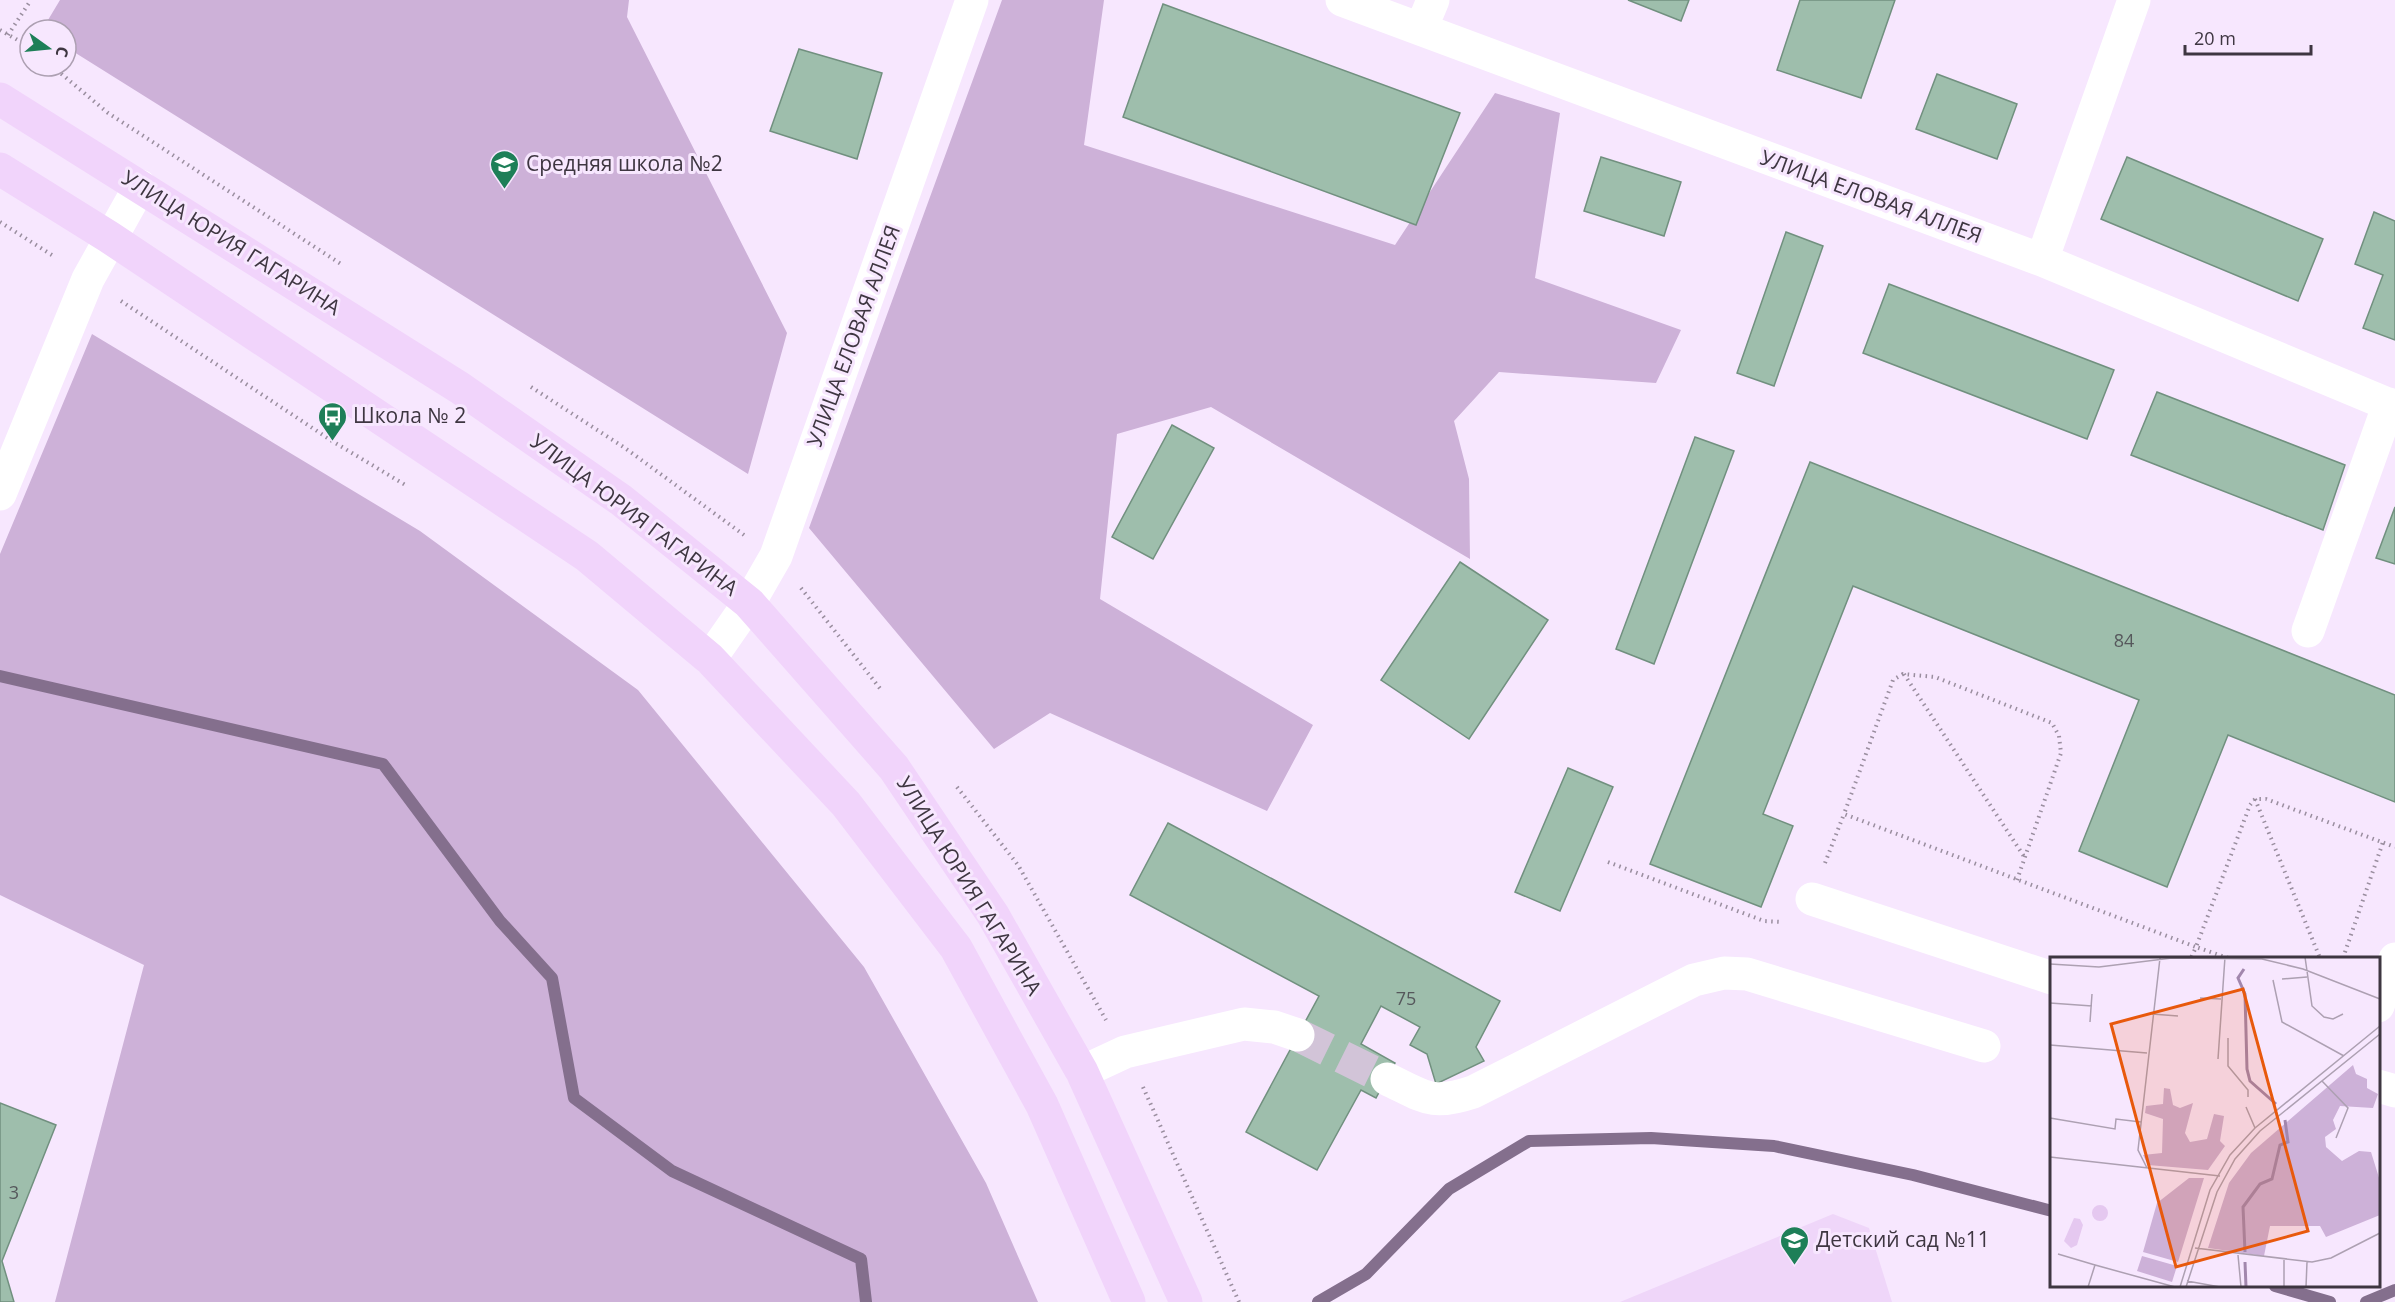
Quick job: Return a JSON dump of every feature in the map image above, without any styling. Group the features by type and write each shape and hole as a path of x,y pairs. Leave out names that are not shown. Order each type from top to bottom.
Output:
{"main road":[{"name":"УЛИЦА ЮРИЯ ГАГАРИНА","path":"0,99 460,388 621,500 749,603 894,768 993,915 1082,1072 1186,1302"},
{"name":"УЛИЦА ЮРИЯ ГАГАРИНА","path":"0,169 109,237 587,556 710,659 846,804 956,948 1042,1105 1129,1302"}],"street":[{"name":"УЛИЦА ЕЛОВАЯ АЛЛЕЯ","path":"710,659 749,603 776,556 972,0"},
{"name":"УЛИЦА ЕЛОВАЯ АЛЛЕЯ","path":"1342,0 1427,15 2042,260 2392,405"},
{"path":"2042,260 2134,0"},
{"path":"0,494 88,279 109,237 140,186"},
{"path":"2308,631 2392,405"},
{"path":"1812,899 2050,977"},
{"path":"2380,1003 2395,959"},
{"path":"1387,1079 1426,1097 1447,1101 1473,1092 1694,980 1724,973 1747,974 1984,1046"},
{"path":"1082,1072 1125,1052 1244,1024 1275,1027 1298,1035"},
{"path":"2380,1086 2395,1091"}],"path":[{"path":"8,34 31,0"},
{"path":"0,30 18,40"},
{"path":"0,222 332,441 413,490"},
{"path":"1903,674 2025,858"},
{"path":"1608,862 1764,921 1797,920 1812,899 1893,680 1903,674 1935,677 2052,723 2059,736 2061,753 2017,880"},
{"path":"2255,799 2266,799 2395,847"},
{"path":"2191,957 2250,805 2255,799"},
{"path":"2255,799 2320,957"},
{"path":"1844,814 2225,957"},
{"path":"2343,957 2383,842"}],"shaded area":[{"name":"Средняя школа №2","path":"60,0 629,0 627,17 787,333 748,474 78,55 78,18 49,18"},
{"path":"1002,0 1104,0 1084,145 1395,245 1495,93 1560,113 1535,278 1681,330 1656,383 1499,372 1454,421 1469,479 1470,559 1211,407 1117,434 1100,599 1313,725 1267,811 1050,713 994,749 809,528"},
{"path":"92,334 420,531 638,690 864,967 986,1183 1038,1302 55,1302 144,965 0,895 0,554"},
{"name":"Детский сад №11","path":"1833,1214 1869,1228 1892,1302 1620,1302"}],"building":[{"path":"1628,0 1689,0 1681,21"},
{"path":"1800,0 1895,0 1861,98 1777,70"},
{"path":"1163,4 1460,113 1416,225 1123,117"},
{"path":"799,49 882,73 857,159 770,131"},
{"path":"1937,74 2017,104 1997,159 1916,129"},
{"path":"1601,157 1681,182 1664,236 1584,211"},
{"path":"2127,157 2323,239 2298,301 2101,219"},
{"path":"2374,212 2395,221 2395,340 2363,328 2383,275 2355,264"},
{"path":"1786,232 1823,246 1774,386 1737,373"},
{"path":"1889,284 2114,370 2087,439 1863,353"},
{"path":"2157,392 2345,465 2323,530 2131,455"},
{"path":"1172,425 1214,448 1153,559 1112,537"},
{"path":"1695,437 1734,451 1654,664 1616,649"},
{"path":"1810,462 2395,695 2395,802 2228,735 2167,887 2079,851 2139,700 1853,586 1763,814 1793,826 1761,907 1650,864"},
{"path":"2395,507 2395,564 2376,558"},
{"path":"1460,562 1548,620 1469,739 1381,680"},
{"path":"1568,768 1613,787 1560,911 1515,892"},
{"path":"1168,823 1500,1001 1476,1047 1484,1061 1436,1084 1427,1054 1410,1045 1420,1027 1381,1006 1361,1044 1395,1063 1376,1098 1361,1090 1317,1170 1246,1132 1319,996 1130,895"},
{"path":"0,1103 56,1125 2,1261 14,1302 0,1302"}],"waterway":[{"path":"0,676 383,764 500,921 552,978 574,1098 672,1171 861,1259 866,1302"},
{"path":"1318,1302 1366,1274 1449,1189 1529,1141 1651,1138 1774,1146 1913,1175 2050,1210"},
{"path":"2278,1287 2330,1302"},
{"path":"2366,1302 2395,1290"}],"tunnel":[{"path":"1298,1035 1387,1079"}],"place":[{"name":"Средняя школа №2","path":"505,190"},
{"name":"Школа № 2","path":"332,442"},
{"name":"Детский сад №11","path":"1795,1266"}]}
